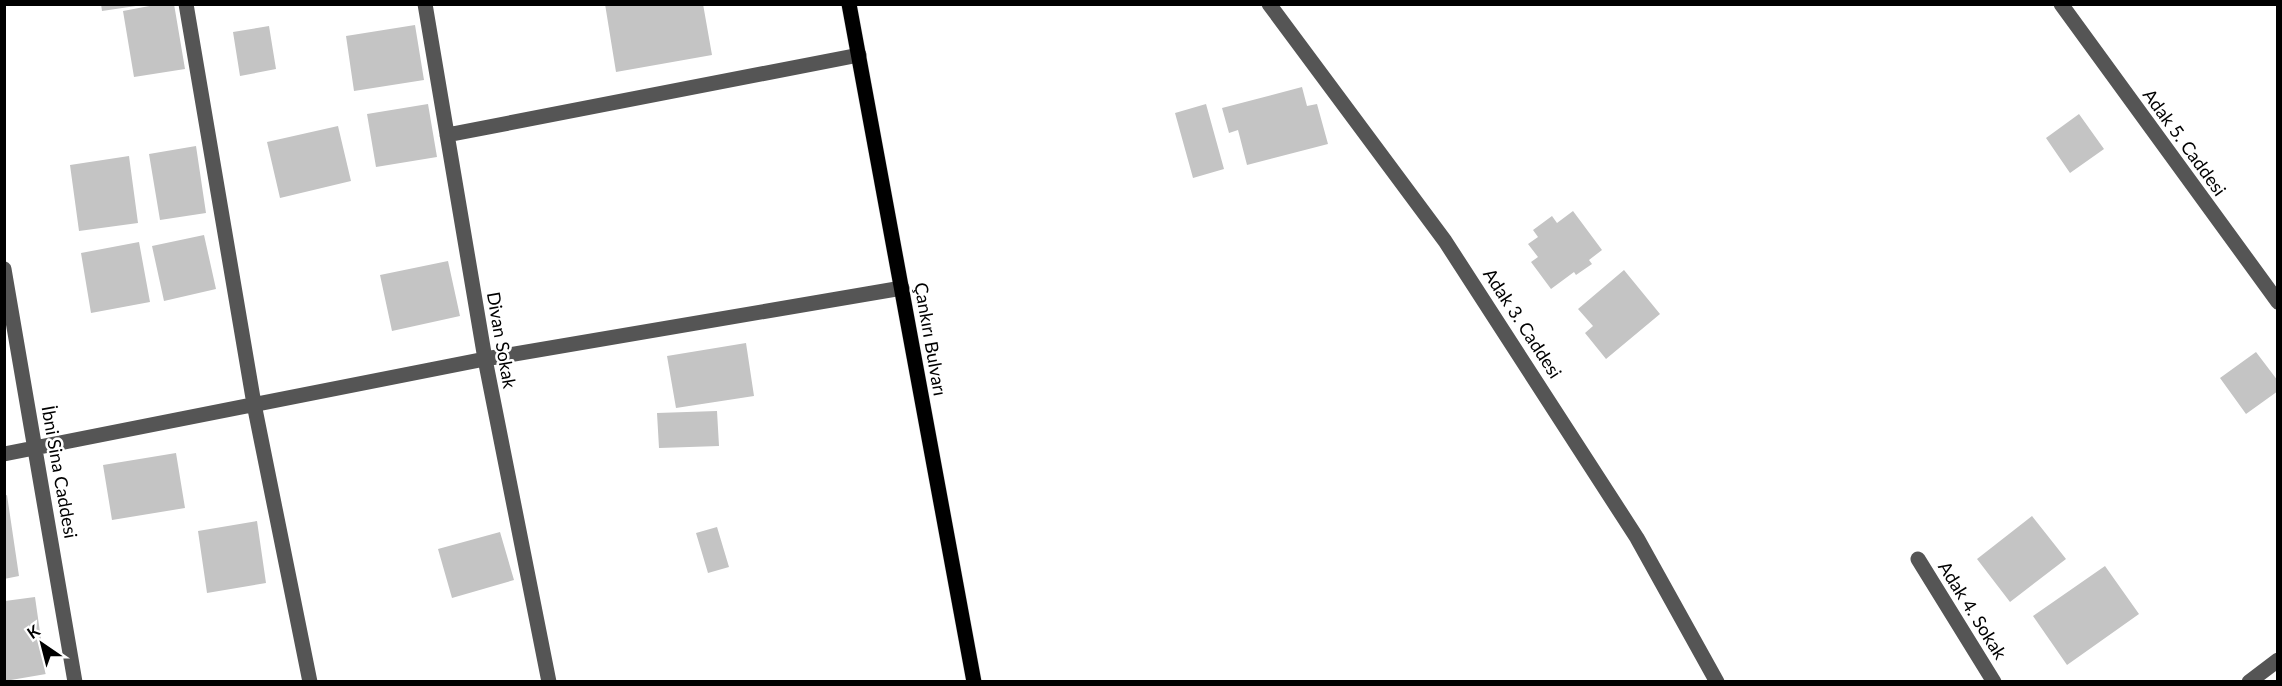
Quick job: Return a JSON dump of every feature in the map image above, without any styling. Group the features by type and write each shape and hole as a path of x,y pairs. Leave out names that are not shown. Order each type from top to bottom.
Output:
{"main road":[{"name":"Çankırı Bulvarı","path":"849,4 974,681"}],"street":[{"path":"186,4 254,404 310,681"},
{"name":"Divan Sokak","path":"425,4 485,359 549,681"},
{"name":"Adak 3. Caddesi","path":"1269,4 1445,241 1637,538 1717,681"},
{"name":"Adak 5. Caddesi","path":"2061,4 2277,302"},
{"path":"447,135 859,55"},
{"name":"İbni Sina Caddesi","path":"4,269 75,681"},
{"path":"4,454 485,359 902,288"},
{"name":"Adak 4. Sokak","path":"1918,559 1994,681"},
{"path":"2249,681 2277,660"}],"building":[{"path":"101,4 136,4 136,6 102,11"},
{"path":"160,4 174,4 185,69 134,77 123,11"},
{"path":"605,4 703,4 712,55 616,72"},
{"path":"415,25 424,80 354,91 346,36"},
{"path":"269,26 276,69 240,76 233,32"},
{"path":"1302,87 1307,106 1317,104 1328,144 1247,165 1238,130 1229,133 1222,108"},
{"path":"428,104 437,157 376,167 367,114"},
{"path":"1206,104 1224,169 1193,178 1175,113"},
{"path":"2079,114 2104,149 2070,173 2046,138"},
{"path":"338,126 351,181 280,198 267,142"},
{"path":"196,146 206,213 160,220 149,154"},
{"path":"129,156 138,223 79,231 70,165"},
{"path":"1573,211 1602,250 1589,260 1592,264 1576,275 1574,272 1551,289 1531,262 1538,257 1528,244 1538,237 1533,230 1552,216 1557,223"},
{"path":"204,235 216,289 164,301 152,246"},
{"path":"139,242 150,302 91,313 81,253"},
{"path":"448,261 460,316 392,331 380,275"},
{"path":"1624,270 1660,314 1606,359 1585,333 1593,326 1578,309"},
{"path":"746,343 754,396 676,408 667,356"},
{"path":"2256,352 2278,381 2278,391 2246,414 2220,378"},
{"path":"717,411 719,446 659,448 657,413"},
{"path":"176,453 185,508 112,520 103,465"},
{"path":"7,495 19,576 4,579 4,496"},
{"path":"2032,516 2066,559 2010,602 1977,559"},
{"path":"257,521 266,583 207,593 198,531"},
{"path":"717,527 729,567 708,573 696,533"},
{"path":"500,532 514,580 452,598 438,549"},
{"path":"2105,566 2139,614 2067,665 2033,616"},
{"path":"35,597 46,674 5,681 5,601"}]}
